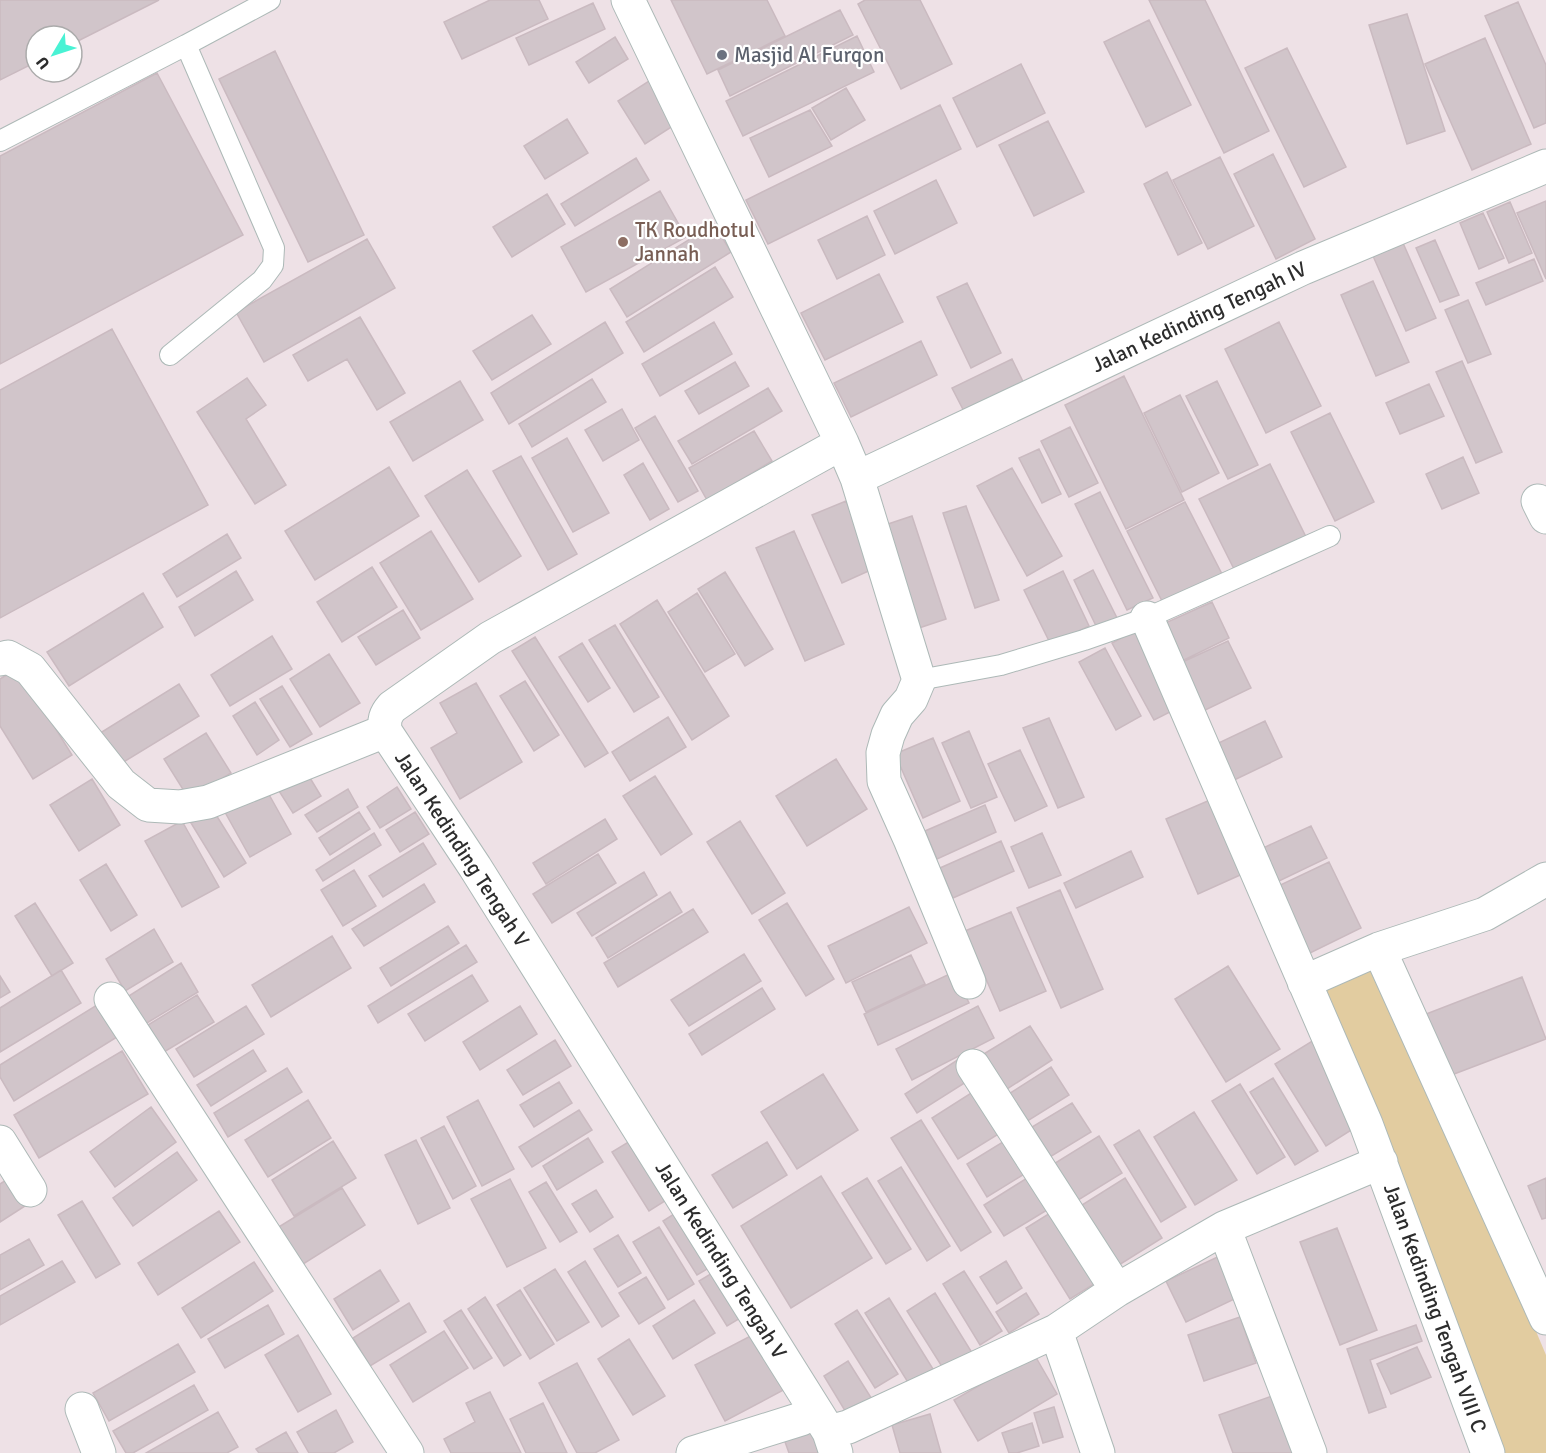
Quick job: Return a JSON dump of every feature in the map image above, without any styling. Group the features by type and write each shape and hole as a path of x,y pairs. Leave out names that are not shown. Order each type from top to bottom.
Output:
{"street":[{"path":"628,0 857,478 919,680 911,699 897,715 888,735 883,753 884,781 969,982"},
{"name":"Jalan Kedinding Tengah IV","path":"857,478 1303,268 1546,166"},
{"name":"Jalan Kedinding Tengah V","path":"827,1432 475,867 385,730 385,714 490,638 842,443"},
{"name":"Jalan Kedinding Tengah VIII C","path":"1147,618 1366,1124 1488,1453"},
{"path":"0,659 8,657 30,669 121,784 148,805 180,807 208,802 385,730"},
{"path":"1304,981 1379,949 1485,914 1546,879"},
{"path":"1379,949 1546,1318"},
{"path":"111,999 407,1453"},
{"path":"973,1066 1117,1290"},
{"path":"0,1142 30,1190"},
{"path":"693,1453 801,1419 827,1432 848,1427 1056,1331 1117,1290 1224,1227 1381,1162"},
{"path":"1224,1227 1310,1453"},
{"path":"1056,1331 1098,1453"},
{"path":"82,1409 99,1453"}],"lane":[{"path":"0,141 270,0"},
{"path":"170,355 262,280 273,265 274,248 186,45"},
{"path":"919,680 1001,665 1147,618 1330,536"}],"shaded area":[{"path":"1382,965 1546,1355 1546,1453 1504,1453 1313,988"}],"building":[{"path":"0,0 159,0 84,38 84,24 24,24 24,68 0,80"},
{"path":"490,0 539,0 548,19 462,59 444,22"},
{"name":"Masjid Al Furqon","path":"671,0 767,0 785,36 707,74"},
{"path":"865,0 920,0 952,64 901,89 858,4"},
{"path":"1149,0 1205,0 1269,131 1224,153"},
{"path":"1518,2 1546,65 1546,123 1534,128 1485,16"},
{"path":"593,3 605,29 529,65 516,38"},
{"path":"840,10 853,35 730,96 718,70"},
{"path":"1407,14 1445,131 1407,144 1369,25"},
{"path":"1149,20 1191,105 1146,127 1104,42"},
{"path":"857,36 874,72 743,136 726,101"},
{"path":"615,37 628,59 589,83 576,62"},
{"path":"1485,38 1531,144 1472,170 1425,64"},
{"path":"1287,48 1346,167 1304,187 1245,68"},
{"path":"275,51 364,235 308,262 219,79"},
{"path":"1021,64 1045,113 977,147 953,98"},
{"path":"157,73 243,235 0,364 0,156"},
{"path":"649,81 676,124 645,144 618,101"},
{"path":"846,88 865,120 831,140 812,108"},
{"path":"940,105 961,149 768,244 746,200"},
{"path":"810,110 832,146 769,177 750,138"},
{"path":"567,119 588,153 545,179 524,146"},
{"path":"1048,121 1084,192 1034,216 999,145"},
{"path":"1273,154 1315,239 1276,259 1234,174"},
{"path":"1220,157 1254,226 1208,249 1173,180"},
{"path":"636,158 649,180 575,226 561,204"},
{"path":"1167,172 1202,243 1178,255 1144,184"},
{"path":"936,180 957,223 895,254 874,211"},
{"name":"TK Roudhotul Jannah","path":"660,191 686,237 586,292 561,247"},
{"path":"547,194 565,224 512,257 493,227"},
{"path":"1546,201 1546,279 1517,213"},
{"path":"1510,202 1532,253 1509,263 1487,212"},
{"path":"1483,213 1504,258 1479,269 1460,223"},
{"path":"867,216 885,255 837,279 818,240"},
{"path":"714,224 731,252 627,317 610,289"},
{"path":"367,239 395,288 264,362 236,312"},
{"path":"1435,240 1459,295 1440,302 1416,248"},
{"path":"1403,243 1436,318 1406,331 1373,256"},
{"path":"1534,259 1543,281 1486,305 1476,283"},
{"path":"715,267 733,297 644,352 626,322"},
{"path":"879,274 903,322 825,360 801,313"},
{"path":"1373,281 1409,362 1376,376 1341,295"},
{"path":"967,283 1001,353 971,368 937,297"},
{"path":"1468,300 1491,354 1468,363 1445,310"},
{"path":"532,315 551,344 492,380 473,351"},
{"path":"360,317 405,393 377,410 347,359 308,381 293,355"},
{"path":"605,322 623,353 509,424 491,393"},
{"path":"714,322 732,354 660,396 642,364"},
{"path":"1279,322 1321,406 1266,433 1225,349"},
{"path":"112,329 208,505 0,618 0,390"},
{"path":"921,341 937,375 851,417 834,383"},
{"path":"1012,359 1028,392 969,421 952,388"},
{"path":"1462,361 1502,452 1476,463 1436,372"},
{"path":"735,362 749,386 699,414 685,391"},
{"path":"1124,376 1184,500 1126,529 1065,405"},
{"path":"247,378 266,405 246,419 286,485 255,504 197,412"},
{"path":"592,379 606,402 532,447 519,424"},
{"path":"460,381 483,420 413,461 390,422"},
{"path":"1217,381 1258,465 1228,479 1186,396"},
{"path":"1429,384 1444,416 1400,434 1386,403"},
{"path":"768,388 782,411 692,464 678,441"},
{"path":"1180,395 1219,473 1182,492 1144,413"},
{"path":"622,409 639,440 603,461 585,430"},
{"path":"1330,413 1374,502 1335,521 1291,432"},
{"path":"655,416 698,491 678,502 635,428"},
{"path":"1070,427 1098,483 1069,497 1041,441"},
{"path":"754,431 772,461 707,500 689,468"},
{"path":"567,438 609,513 573,532 532,458"},
{"path":"1039,449 1061,494 1042,503 1019,458"},
{"path":"521,456 577,554 548,570 493,471"},
{"path":"1463,457 1479,493 1442,509 1426,474"},
{"path":"643,463 669,509 650,520 624,475"},
{"path":"1270,464 1307,539 1236,573 1199,499"},
{"path":"389,467 419,516 315,580 285,531"},
{"path":"1012,468 1062,556 1027,576 977,486"},
{"path":"467,470 521,556 479,582 425,496"},
{"path":"1100,492 1153,598 1127,610 1075,504"},
{"path":"846,501 875,568 842,583 812,515"},
{"path":"1185,502 1224,578 1165,607 1127,531"},
{"path":"966,506 999,600 975,608 943,513"},
{"path":"912,516 946,619 913,630 879,527"},
{"path":"431,531 473,599 421,630 380,563"},
{"path":"794,531 844,644 805,661 756,548"},
{"path":"227,534 241,558 177,597 163,574"},
{"path":"372,567 397,607 342,642 317,602"},
{"path":"1093,570 1118,620 1098,630 1074,580"},
{"path":"236,571 253,600 195,636 179,607"},
{"path":"1063,571 1089,626 1051,645 1024,590"},
{"path":"725,572 773,649 745,666 698,589"},
{"path":"143,593 163,627 69,686 47,652"},
{"path":"697,593 735,654 705,672 668,612"},
{"path":"657,600 729,716 692,740 620,624"},
{"path":"1212,602 1229,638 1182,661 1163,624"},
{"path":"403,610 420,638 376,665 358,637"},
{"path":"615,625 659,697 634,712 589,640"},
{"path":"1138,629 1180,707 1154,720 1112,643"},
{"path":"272,636 292,669 230,706 211,675"},
{"path":"535,637 608,753 585,767 512,651"},
{"path":"1228,641 1251,688 1199,713 1176,665"},
{"path":"582,643 610,688 588,702 559,657"},
{"path":"1105,648 1141,716 1116,730 1079,662"},
{"path":"329,654 360,703 320,727 290,679"},
{"path":"18,668 72,755 33,779 0,726 0,679"},
{"path":"525,681 559,735 534,751 500,696"},
{"path":"476,683 522,762 460,799 431,748 457,733 440,703"},
{"path":"179,684 199,716 117,766 97,735"},
{"path":"282,686 312,734 290,747 260,699"},
{"path":"255,702 279,740 257,755 233,716"},
{"path":"668,717 686,747 630,781 612,752"},
{"path":"1049,718 1084,797 1058,808 1023,728"},
{"path":"1265,721 1282,757 1228,783 1210,747"},
{"path":"969,731 997,797 971,808 942,743"},
{"path":"206,733 231,773 189,799 164,759"},
{"path":"933,738 960,801 923,818 895,754"},
{"path":"1020,750 1047,806 1015,821 988,764"},
{"path":"836,759 867,809 807,846 776,796"},
{"path":"307,773 321,796 293,813 279,791"},
{"path":"655,776 692,834 661,855 623,796"},
{"path":"92,779 120,825 79,851 50,805"},
{"path":"262,782 291,834 250,857 221,805"},
{"path":"397,787 411,809 380,828 367,807"},
{"path":"348,789 358,807 317,832 305,815"},
{"path":"1217,797 1249,871 1198,894 1166,819"},
{"path":"985,805 996,832 937,859 925,831"},
{"path":"213,810 246,863 224,877 191,823"},
{"path":"359,812 370,829 330,855 319,838"},
{"path":"415,812 429,834 400,852 386,830"},
{"path":"605,819 617,839 546,884 533,863"},
{"path":"182,821 219,887 182,907 145,841"},
{"path":"740,821 785,893 752,914 707,842"},
{"path":"1311,826 1327,858 1279,881 1263,848"},
{"path":"374,833 381,845 323,881 316,870"},
{"path":"1042,833 1061,875 1029,888 1011,847"},
{"path":"1001,841 1014,871 953,898 940,868"},
{"path":"423,843 436,864 383,897 369,876"},
{"path":"1131,851 1143,877 1076,908 1064,883"},
{"path":"598,854 616,883 552,923 533,894"},
{"path":"1329,862 1361,928 1308,954 1276,887"},
{"path":"106,864 137,915 111,931 80,880"},
{"path":"354,870 376,906 343,926 321,890"},
{"path":"644,872 657,895 592,936 577,913"},
{"path":"424,884 435,902 364,946 352,929"},
{"path":"1060,890 1103,989 1061,1008 1017,908"},
{"path":"670,892 682,912 608,958 596,938"},
{"path":"35,903 73,963 52,976 15,916"},
{"path":"787,903 834,979 806,996 759,920"},
{"path":"909,907 927,943 846,983 828,946"},
{"path":"693,909 708,932 618,987 604,963"},
{"path":"1011,912 1046,991 1000,1011 965,931"},
{"path":"448,926 459,943 391,986 380,968"},
{"path":"154,929 173,962 125,991 106,959"},
{"path":"332,936 351,968 271,1017 252,985"},
{"path":"466,945 477,962 378,1023 368,1006"},
{"path":"744,954 761,981 689,1026 671,1000"},
{"path":"911,955 925,984 866,1012 852,982"},
{"path":"181,963 198,992 142,1026 124,999"},
{"path":"1228,966 1280,1049 1226,1082 1175,999"},
{"path":"61,970 81,1003 0,1052 0,1008"},
{"path":"954,972 969,1003 878,1045 864,1014"},
{"path":"472,975 488,1001 425,1041 408,1014"},
{"path":"0,976 10,992 0,998"},
{"path":"1522,977 1546,1039 1441,1079 1416,1018"},
{"path":"762,988 775,1009 702,1055 689,1034"},
{"path":"197,995 214,1022 164,1052 148,1025"},
{"path":"97,1005 117,1037 14,1101 0,1077 0,1065"},
{"path":"246,1006 264,1034 194,1077 176,1049"},
{"path":"520,1006 537,1034 480,1070 463,1042"},
{"path":"978,1006 994,1038 912,1080 896,1049"},
{"path":"1030,1026 1052,1060 1004,1091 982,1055"},
{"path":"555,1040 571,1066 523,1095 507,1070"},
{"path":"1314,1040 1364,1122 1326,1146 1275,1064"},
{"path":"253,1050 266,1071 211,1106 197,1085"},
{"path":"122,1051 148,1094 39,1158 14,1115"},
{"path":"962,1057 974,1077 917,1113 905,1094"},
{"path":"1051,1067 1069,1095 1021,1125 1004,1097"},
{"path":"287,1068 302,1092 228,1137 214,1113"},
{"path":"823,1074 858,1130 797,1169 761,1112"},
{"path":"1273,1078 1318,1151 1295,1165 1250,1092"},
{"path":"559,1082 572,1103 534,1127 520,1105"},
{"path":"1240,1084 1285,1157 1257,1174 1212,1101"},
{"path":"979,1088 1005,1130 958,1159 932,1118"},
{"path":"308,1100 331,1138 268,1177 245,1140"},
{"path":"478,1100 514,1169 482,1186 447,1117"},
{"path":"1072,1103 1091,1132 1040,1163 1022,1133"},
{"path":"151,1107 176,1142 115,1187 90,1152"},
{"path":"579,1110 592,1130 532,1167 519,1147"},
{"path":"1194,1112 1237,1180 1195,1205 1154,1137"},
{"path":"921,1120 991,1232 961,1251 891,1138"},
{"path":"444,1126 476,1186 453,1199 421,1138"},
{"path":"1139,1130 1186,1207 1161,1222 1114,1145"},
{"path":"640,1135 676,1194 649,1211 612,1152"},
{"path":"1099,1136 1122,1173 1075,1202 1052,1165"},
{"path":"1011,1137 1031,1170 987,1197 967,1164"},
{"path":"588,1138 603,1162 557,1190 543,1166"},
{"path":"416,1140 450,1208 418,1224 385,1155"},
{"path":"333,1141 356,1178 294,1216 272,1180"},
{"path":"767,1142 787,1175 733,1208 712,1175"},
{"path":"177,1152 197,1180 133,1226 113,1198"},
{"path":"901,1167 950,1246 927,1261 878,1181"},
{"path":"1032,1175 1052,1207 1004,1236 984,1205"},
{"path":"821,1176 872,1258 791,1308 741,1226"},
{"path":"867,1178 911,1249 886,1264 842,1193"},
{"path":"1125,1178 1162,1238 1119,1265 1082,1205"},
{"path":"1546,1178 1546,1218 1542,1219 1528,1186"},
{"path":"8,1179 25,1206 0,1222 0,1184"},
{"path":"510,1179 546,1248 507,1267 471,1199"},
{"path":"546,1182 577,1232 560,1242 529,1192"},
{"path":"342,1188 365,1225 300,1266 277,1228"},
{"path":"596,1190 613,1217 590,1232 572,1204"},
{"path":"82,1201 120,1264 96,1278 58,1215"},
{"path":"685,1207 719,1262 697,1275 663,1221"},
{"path":"1055,1210 1099,1281 1070,1299 1026,1228"},
{"path":"219,1211 240,1242 158,1295 138,1263"},
{"path":"659,1227 694,1284 668,1300 633,1242"},
{"path":"1337,1228 1377,1330 1340,1345 1300,1242"},
{"path":"618,1235 641,1273 618,1287 594,1249"},
{"path":"29,1239 44,1265 0,1290 0,1255"},
{"path":"1224,1254 1243,1295 1186,1322 1166,1281"},
{"path":"62,1261 75,1282 0,1325 0,1296"},
{"path":"585,1261 619,1316 602,1327 568,1272"},
{"path":"1006,1261 1022,1288 997,1304 980,1277"},
{"path":"254,1262 273,1291 201,1338 182,1308"},
{"path":"724,1266 752,1311 727,1326 699,1281"},
{"path":"555,1269 589,1322 557,1341 524,1288"},
{"path":"380,1270 399,1301 353,1330 334,1299"},
{"path":"964,1271 1002,1331 980,1345 943,1284"},
{"path":"646,1277 665,1308 639,1324 619,1293"},
{"path":"520,1290 554,1344 530,1359 497,1305"},
{"path":"935,1293 974,1356 946,1373 907,1311"},
{"path":"1026,1293 1039,1314 1009,1333 996,1312"},
{"path":"485,1297 521,1355 504,1366 468,1309"},
{"path":"889,1298 933,1369 909,1384 865,1313"},
{"path":"694,1300 715,1333 673,1359 653,1326"},
{"path":"409,1303 426,1332 370,1366 353,1338"},
{"path":"268,1305 284,1334 225,1368 208,1339"},
{"path":"461,1310 492,1358 474,1369 444,1321"},
{"path":"857,1310 898,1374 875,1388 835,1324"},
{"path":"1240,1317 1256,1363 1204,1381 1188,1335"},
{"path":"1416,1325 1422,1341 1370,1360 1386,1407 1369,1413 1347,1349"},
{"path":"762,1330 791,1386 725,1421 695,1365"},
{"path":"444,1331 468,1368 413,1402 390,1365"},
{"path":"298,1335 331,1394 298,1412 265,1355"},
{"path":"629,1339 665,1396 633,1415 598,1359"},
{"path":"178,1344 195,1372 109,1421 93,1393"},
{"path":"1417,1347 1431,1377 1391,1394 1377,1364"},
{"path":"1034,1354 1057,1394 978,1441 954,1400"},
{"path":"848,1361 875,1404 850,1419 824,1376"},
{"path":"577,1363 619,1440 595,1453 577,1453 539,1383"},
{"path":"194,1385 208,1410 133,1453 126,1453 113,1431"},
{"path":"490,1392 521,1453 451,1453 444,1439 475,1422 466,1403"},
{"path":"1272,1396 1294,1453 1233,1453 1219,1415"},
{"path":"543,1403 567,1453 526,1453 510,1419"},
{"path":"1054,1407 1063,1437 1043,1443 1034,1413"},
{"path":"336,1410 353,1442 334,1453 309,1453 297,1432"},
{"path":"218,1412 238,1447 227,1453 146,1453"},
{"path":"930,1414 941,1453 900,1453 892,1425"},
{"path":"1032,1423 1039,1446 1017,1453 1009,1453 1002,1433"},
{"path":"813,1429 821,1453 789,1453 784,1439"},
{"path":"286,1432 298,1453 259,1453 256,1449"}],"place":[{"name":"Masjid Al Furqon","path":"722,55"},
{"name":"TK Roudhotul Jannah","path":"623,242"}]}
